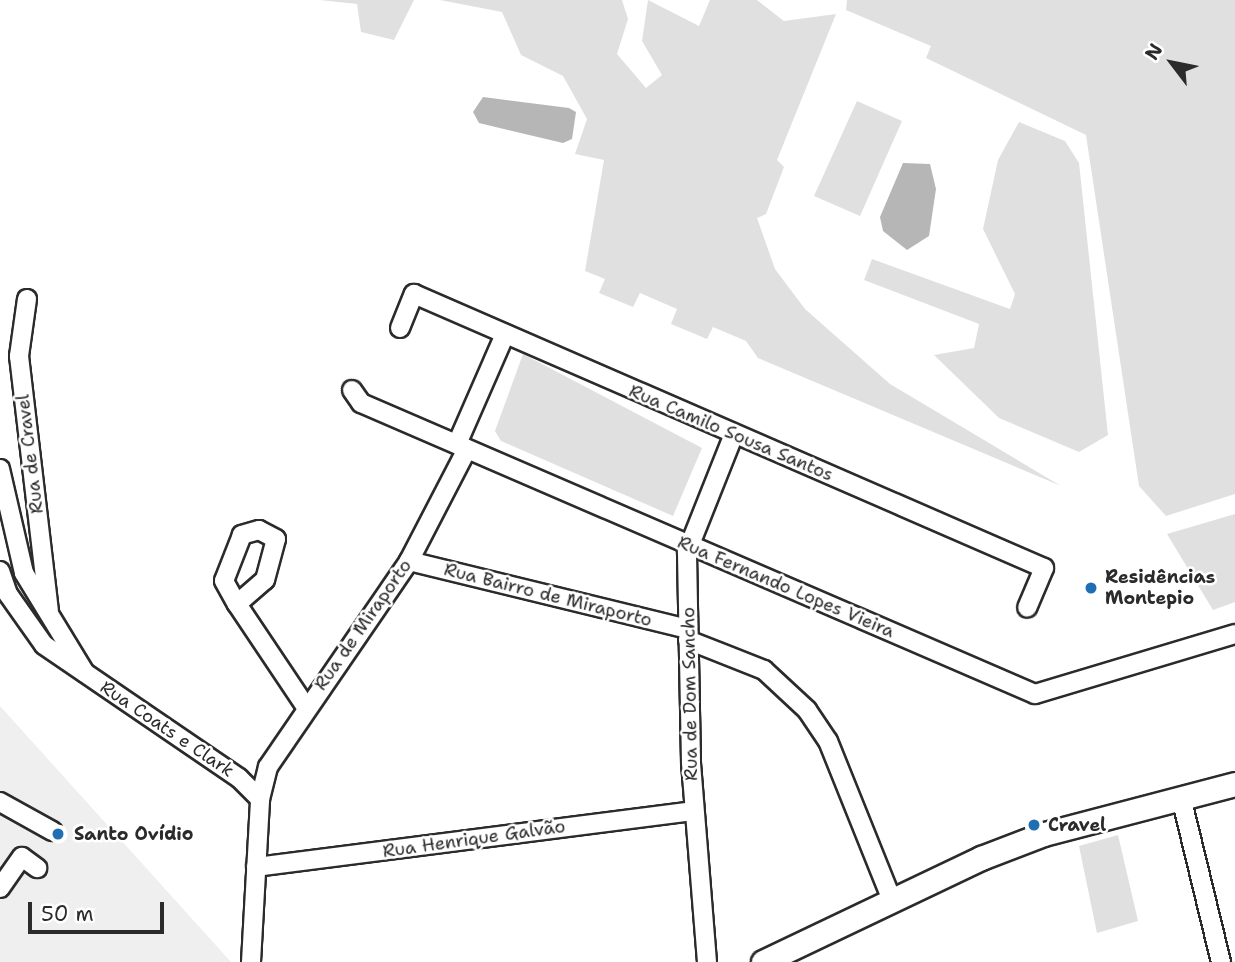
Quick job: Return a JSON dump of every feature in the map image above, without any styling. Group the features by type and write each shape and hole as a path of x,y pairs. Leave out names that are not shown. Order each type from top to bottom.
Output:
{"main road":[{"path":"763,962 891,898 1044,834 1235,784"}],"street":[{"name":"Rua Camilo Sousa Santos","path":"400,328 414,294 1044,569 1027,608"},
{"name":"Rua de Cravel","path":"27,299 19,356 49,610"},
{"name":"Rua de Miraporto","path":"260,800 268,767 306,707 408,561 462,446 505,334"},
{"name":"Rua Fernando Lopes Vieira","path":"352,390 361,403 1035,694 1235,634"},
{"name":"Rua de Dom Sancho","path":"707,962 693,811 688,545 734,434"},
{"name":"Rua Coats e Clark","path":"0,469 24,573 85,673 239,778 260,800"},
{"name":"Rua Bairro de Miraporto","path":"408,561 688,634 764,670 807,710 828,741 891,898"},
{"path":"0,571 18,611 44,645 85,673"},
{"path":"236,604 306,707"},
{"path":"1181,797 1222,962"},
{"path":"251,962 260,800"},
{"path":"0,802 52,831"},
{"name":"Rua Henrique Galvão","path":"256,867 693,811"},
{"path":"0,888 22,857 37,868"}],"shaded area":[{"path":"320,0 414,0 394,40 361,32 357,4"},
{"path":"440,0 622,0 628,19 617,54 646,88 662,75 642,41 648,0 699,26 710,0 757,0 784,21 836,14 777,160 784,167 766,214 757,218 775,269 805,309 890,384 1061,486 758,358 746,341 713,327 707,339 671,324 677,309 640,293 633,307 599,293 605,279 585,271 604,160 575,154 587,119 563,76 521,55 502,12"},
{"path":"847,0 1235,0 1235,494 1166,516 1139,486 1086,135 926,58 931,46 846,10"},
{"path":"483,97 569,108 576,112 572,139 563,143 479,123 473,112"},
{"path":"857,101 902,121 860,216 814,196"},
{"path":"1019,122 1065,141 1079,163 1108,435 1079,452 999,418 934,355 974,348 979,324 864,280 872,259 1010,309 1015,294 983,229 998,160"},
{"path":"903,163 930,164 936,189 929,236 907,250 883,231 880,217"},
{"path":"523,354 702,448 673,516 501,441 495,431"},
{"path":"1235,514 1235,602 1213,610 1167,534"},
{"name":"Santo Ovídio","path":"0,706 231,962 0,962"},
{"path":"1118,835 1138,921 1097,933 1079,846"}],"place":[{"name":"Residências Montepio","path":"1091,588"},
{"name":"Cravel","path":"1034,825"},
{"name":"Santo Ovídio","path":"58,834"}]}
